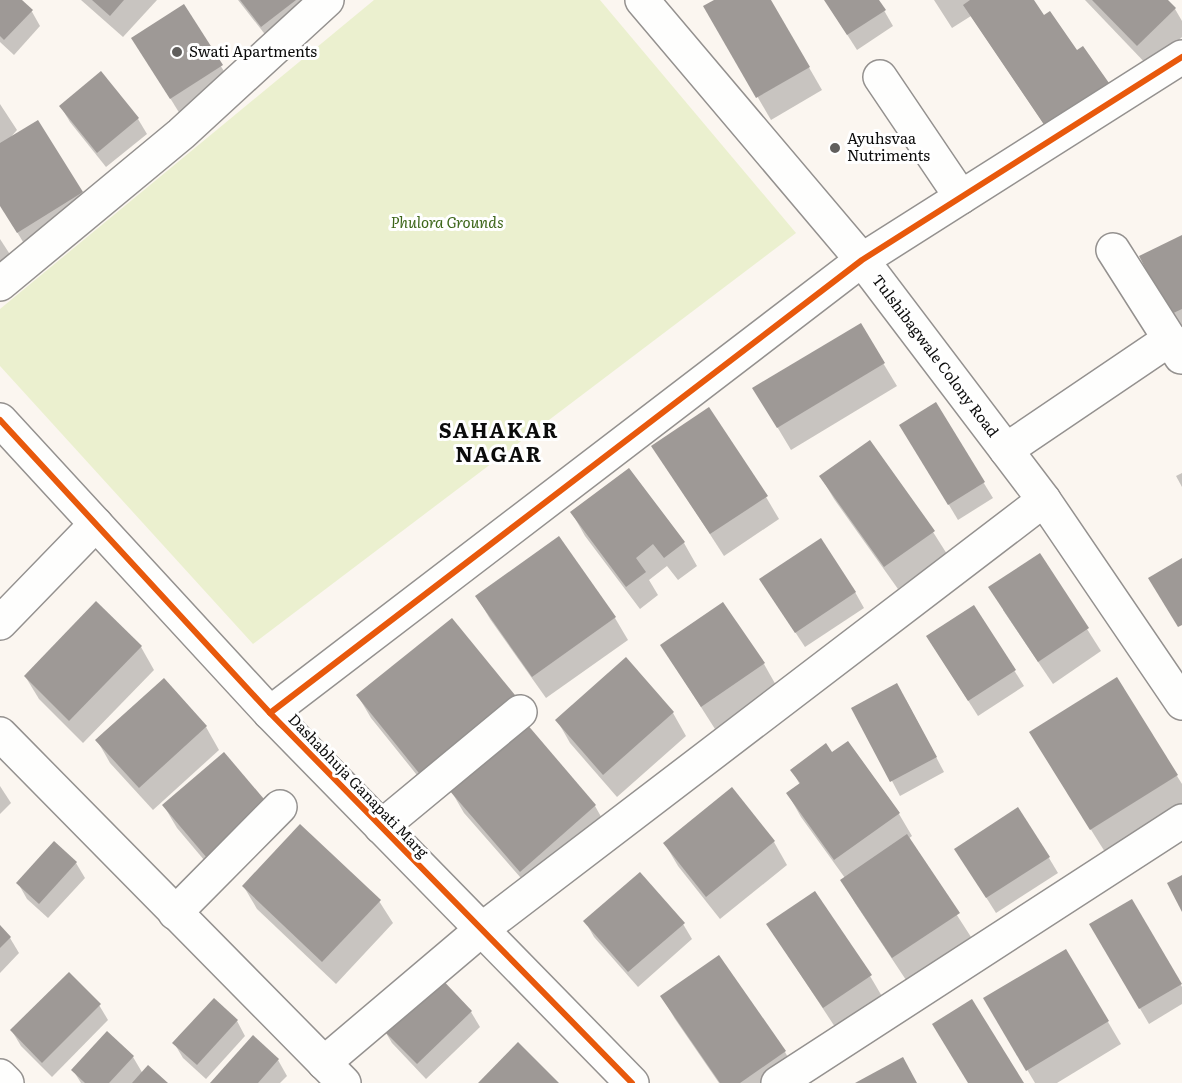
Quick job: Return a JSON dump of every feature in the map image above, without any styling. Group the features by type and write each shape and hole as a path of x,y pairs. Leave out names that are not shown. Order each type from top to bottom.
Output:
{"street":[{"path":"0,284 182,134 327,0"},
{"name":"Tulshibagwale Colony Road","path":"642,0 862,260 1044,500 1182,702"},
{"path":"270,713 862,260 1182,57"},
{"path":"880,77 962,196"},
{"path":"1006,450 1176,349 1113,250"},
{"name":"Dashabhuja Ganapati Marg","path":"0,420 270,713 632,1083"},
{"path":"0,734 334,1073 481,930 1044,500"},
{"path":"0,623 96,524"},
{"path":"381,827 520,712"},
{"path":"175,913 280,807"},
{"path":"778,1083 1182,821"},
{"path":"0,1076 7,1083"}],"green space":[{"name":"Phulora Grounds","path":"374,0 600,0 796,233 253,644 0,366 0,309"}],"building":[{"path":"0,0 22,0 33,10 4,40 0,36"},
{"path":"92,0 124,0 110,16"},
{"path":"240,0 296,0 261,27"},
{"path":"714,0 771,0 810,67 756,98 703,6"},
{"path":"824,0 879,0 886,10 847,35"},
{"path":"970,0 1034,0 1044,15 1050,11 1077,50 1083,46 1109,83 1045,126 963,5"},
{"path":"1092,0 1168,0 1176,8 1137,46"},
{"name":"Swati Apartments","path":"184,4 223,65 170,99 131,38"},
{"path":"101,71 139,118 97,153 59,106"},
{"path":"38,120 83,192 17,233 0,206 0,143"},
{"path":"1182,235 1182,309 1169,315 1139,256"},
{"path":"861,323 885,363 777,428 752,388"},
{"path":"936,402 985,482 948,505 899,425"},
{"path":"709,407 768,496 710,534 651,446"},
{"path":"870,440 935,531 884,567 819,476"},
{"path":"629,468 685,542 664,558 653,544 636,558 646,572 626,587 570,512"},
{"path":"559,536 616,617 532,677 475,596"},
{"path":"821,538 856,592 795,633 759,579"},
{"path":"1040,553 1089,628 1038,662 988,587"},
{"path":"1182,558 1182,625 1178,627 1148,578"},
{"path":"96,601 142,646 69,721 24,676"},
{"path":"723,602 765,663 701,707 660,645"},
{"path":"974,605 1016,670 968,701 926,636"},
{"path":"452,618 519,700 423,778 356,695"},
{"path":"626,657 674,712 603,775 555,720"},
{"path":"1117,677 1178,775 1090,830 1029,732"},
{"path":"164,678 207,726 139,788 95,740"},
{"path":"897,683 937,757 890,782 851,708"},
{"path":"526,723 596,805 520,872 449,790"},
{"path":"848,741 900,813 834,860 786,793 800,783 790,770 826,743 832,752"},
{"path":"224,752 269,805 207,858 162,805"},
{"path":"732,787 775,841 706,897 663,843"},
{"path":"1018,807 1050,857 986,898 954,849"},
{"path":"300,824 381,900 322,962 242,886"},
{"path":"907,834 960,913 892,958 840,880"},
{"path":"54,841 77,862 39,904 16,883"},
{"path":"640,872 685,923 628,972 583,921"},
{"path":"1182,875 1182,912 1167,883"},
{"path":"815,891 872,975 823,1008 766,924"},
{"path":"1132,899 1182,984 1139,1009 1089,924"},
{"path":"0,925 11,937 0,948"},
{"path":"1066,949 1109,1021 1026,1071 983,998"},
{"path":"719,955 786,1051 740,1083 720,1083 660,996"},
{"path":"69,972 101,1004 42,1063 10,1030"},
{"path":"436,973 472,1011 417,1064 381,1028"},
{"path":"214,998 238,1020 197,1065 172,1043"},
{"path":"972,999 1024,1083 968,1083 932,1024"},
{"path":"107,1031 134,1056 109,1083 85,1083 71,1070"},
{"path":"253,1035 279,1059 258,1083 210,1083"},
{"path":"518,1042 559,1083 478,1083"},
{"path":"903,1057 917,1083 855,1083"},
{"path":"148,1065 168,1083 132,1083"}],"cycle path":[{"path":"270,713 862,260 1182,57"},
{"path":"0,420 270,713 632,1083"}],"place":[{"name":"Swati Apartments","path":"177,52"},
{"name":"Ayuhsvaa Nutriments","path":"835,148"}],"district":[{"name":"SAHAKAR NAGAR","path":"499,443"}]}
